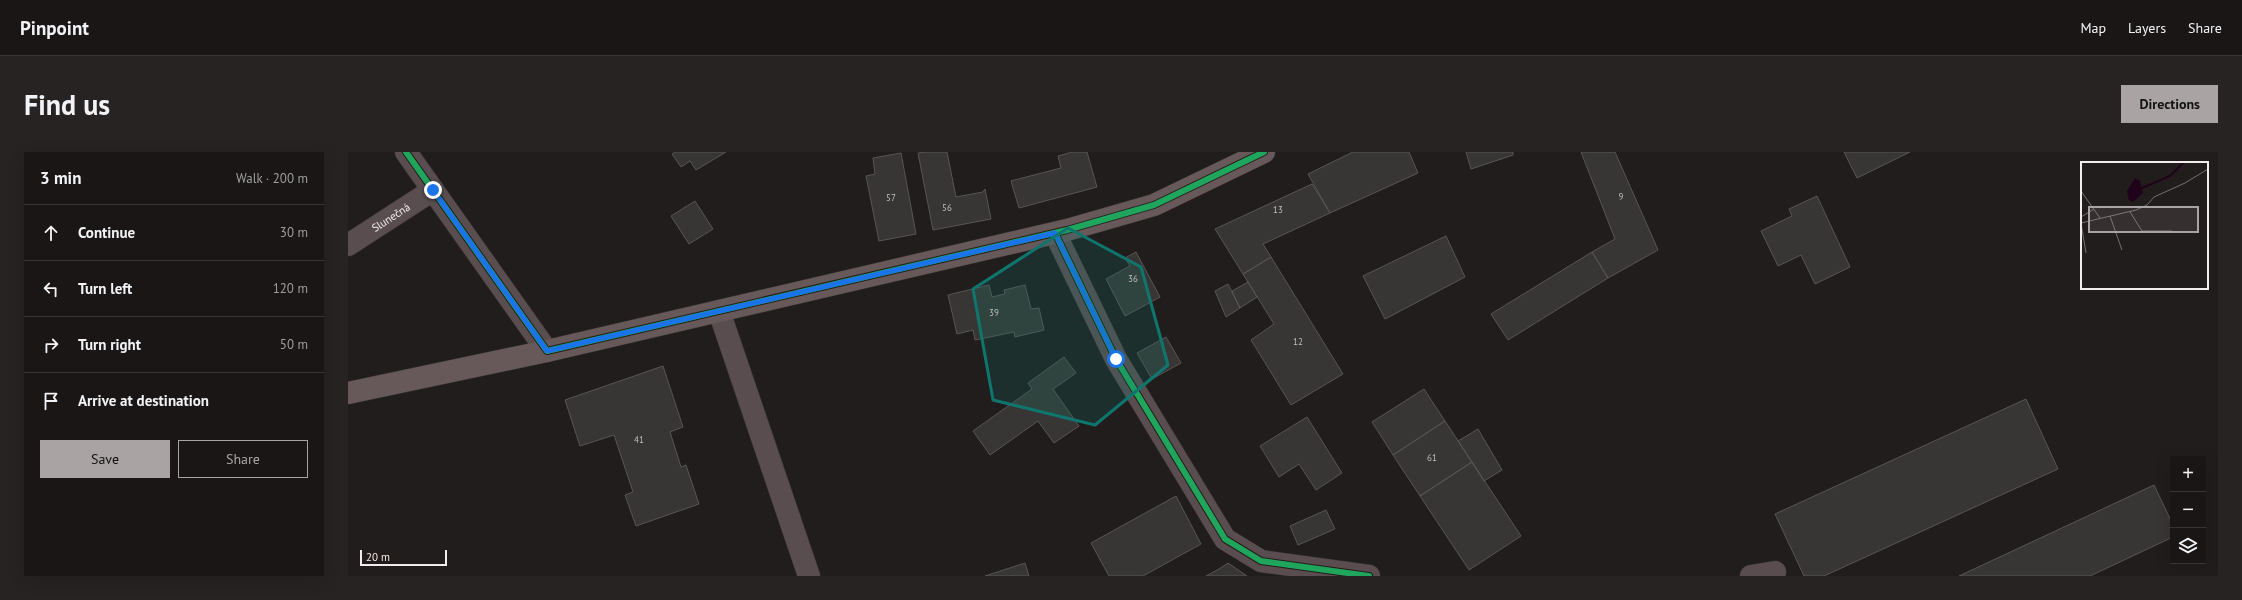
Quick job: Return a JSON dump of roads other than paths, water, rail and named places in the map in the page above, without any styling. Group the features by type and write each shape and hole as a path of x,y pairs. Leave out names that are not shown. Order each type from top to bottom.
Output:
{"street":[{"path":"406,152 547,351"},
{"path":"348,393 547,351 1055,233 1154,205 1264,152"},
{"name":"Slunečná","path":"348,244 433,190"},
{"path":"1055,233 1116,359 1225,539 1261,561 1368,576"},
{"path":"719,311 808,576"},
{"path":"1751,576 1775,572"}]}
